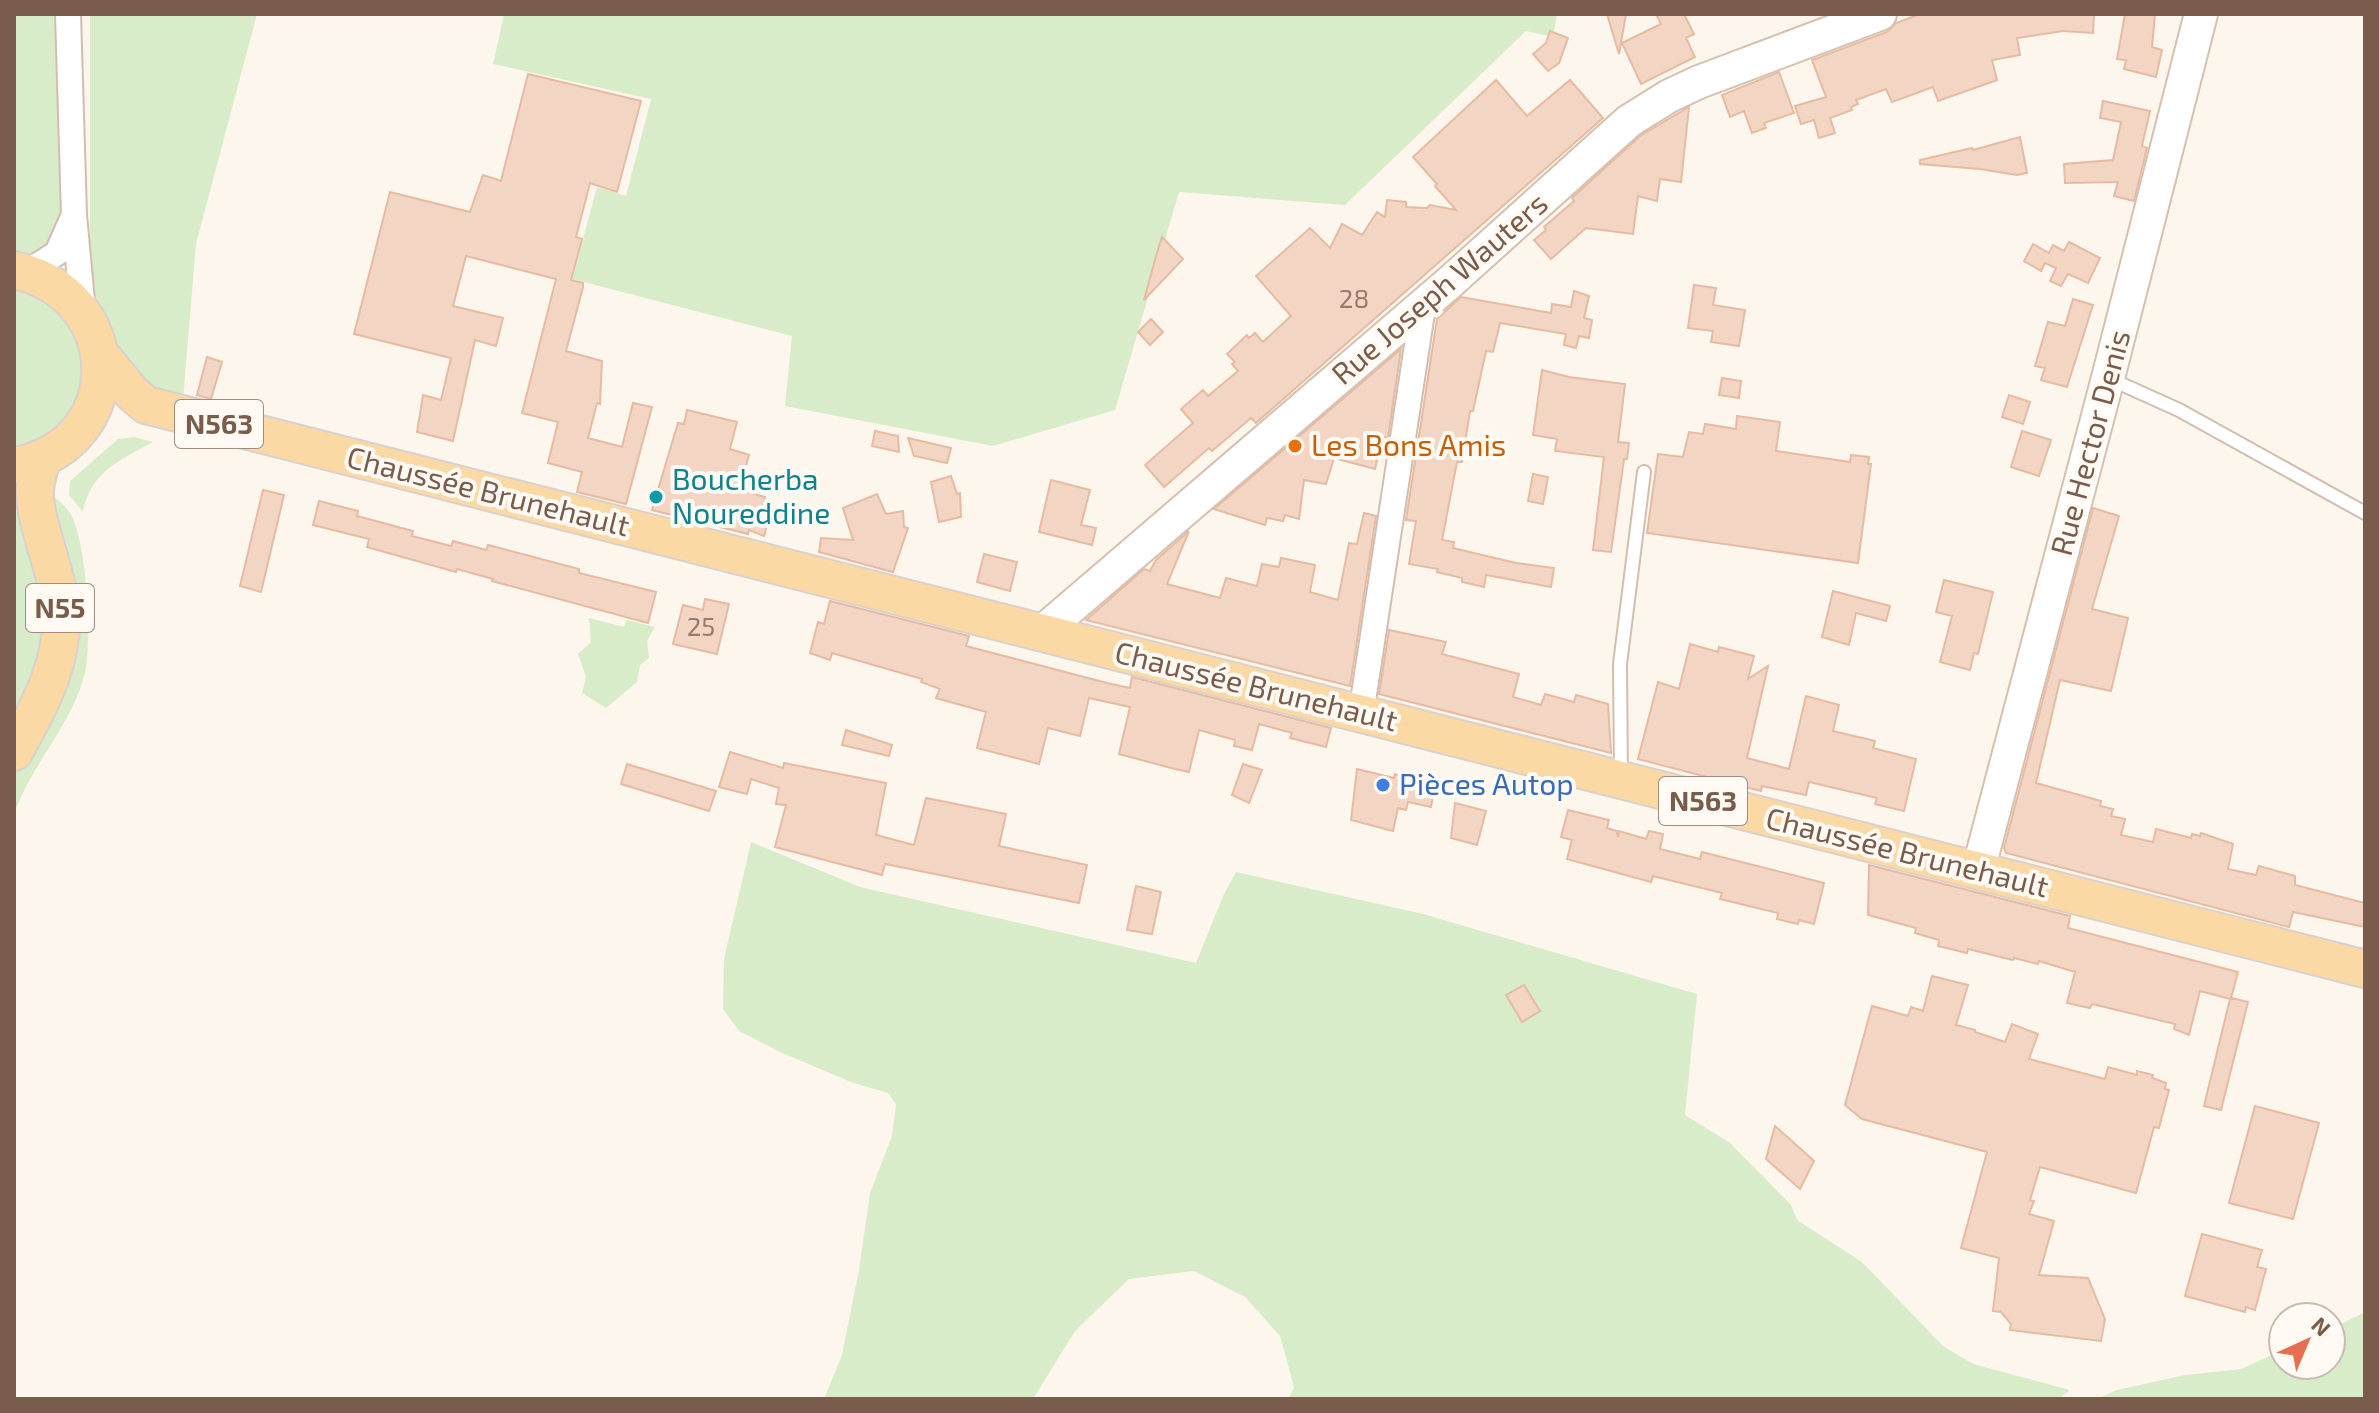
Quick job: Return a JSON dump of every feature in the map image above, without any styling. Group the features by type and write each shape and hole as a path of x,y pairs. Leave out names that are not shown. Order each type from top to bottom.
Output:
{"main road":[{"name":"N55","path":"14,752 42,703 54,671 60,638 61,604 28,462 60,448 77,431 94,402 100,377 100,354 83,312 61,289 20,271"},
{"name":"N563","path":"100,354 146,405"},
{"name":"Chaussée Brunehault","path":"146,405 2365,969"},
{"name":"N563","path":"77,431 117,413 146,405"}],"street":[{"path":"68,14 74,215 83,312"},
{"name":"Rue Joseph Wauters","path":"1041,633 1423,306 1629,121 1699,82 1880,14"},
{"name":"Rue Hector Denis","path":"1978,871 2201,14"},
{"path":"20,271 57,253 74,215"},
{"path":"1361,714 1423,306"}],"lane":[{"path":"2108,378 2179,410 2365,513"},
{"path":"1621,780 1620,664 1644,472"}],"green space":[{"path":"14,14 60,14 64,189 61,230 42,256 14,259"},
{"path":"90,14 257,14 196,244 183,400 134,378 113,344 108,323 95,296 90,274"},
{"path":"501,14 1557,14 1553,37 1526,31 1345,205 1179,192 1115,410 993,446 785,406 792,336 572,279 597,187 626,196 651,99 493,64 504,15"},
{"path":"14,285 26,288 63,312 83,351 84,380 75,408 57,431 14,451"},
{"path":"134,437 153,442 118,462 100,477 92,487 83,512 69,495 70,481 118,439"},
{"path":"47,492 70,513 81,546 87,594 87,662 78,695 14,815 14,766 58,685"},
{"path":"14,497 25,498 52,619 14,739"},
{"path":"589,618 624,627 627,620 655,627 647,641 649,658 640,665 637,682 606,708 582,693 586,677 578,654 591,642"},
{"path":"751,842 860,887 1196,963 1236,872 1423,914 1697,994 1685,1115 1730,1143 1791,1205 1797,1220 1862,1262 1943,1346 1973,1364 2070,1390 2058,1399 1288,1399 1294,1387 1280,1336 1245,1297 1194,1271 1129,1279 1075,1331 1033,1399 824,1399 842,1355 870,1193 892,1136 896,1104 888,1093 851,1082 739,1031 723,1009 724,959"},
{"path":"2365,1312 2365,1399 2097,1399 2117,1390 2185,1375 2241,1369 2267,1357 2267,1381 2347,1381 2347,1321"}],"building":[{"path":"1607,14 1626,14 1619,54"},
{"path":"1656,14 1684,14 1694,34 1686,38 1695,57 1641,84 1622,43 1661,24"},
{"path":"1920,14 2094,14 2093,33 2063,31 2017,38 2020,55 1992,60 1997,80 1938,101 1933,87 1892,102 1886,89 1856,100 1858,104 1851,107 1852,110 1830,118 1835,133 1819,138 1814,120 1801,124 1795,106 1826,97 1812,60 1887,32 1896,23"},
{"path":"2125,14 2155,14 2152,47 2162,50 2156,77 2124,69 2126,60 2117,59"},
{"path":"1550,31 1568,38 1559,63 1548,71 1533,54 1546,43"},
{"path":"1779,72 1794,113 1764,123 1766,128 1752,133 1744,111 1730,117 1722,95"},
{"path":"528,74 641,101 617,192 590,183 576,237 582,239 571,280 583,283 583,287 566,351 602,361 600,404 597,403 588,438 622,447 633,403 652,407 626,504 577,492 582,472 548,463 558,422 522,413 556,279 466,256 453,306 503,318 496,346 475,340 453,441 417,432 423,395 441,400 451,358 354,334 390,192 470,212 483,175 501,181"},
{"path":"1496,80 1527,116 1570,80 1603,118 1256,423 1251,418 1212,451 1209,448 1164,487 1145,465 1193,423 1181,409 1203,390 1208,396 1238,371 1227,354 1247,335 1249,338 1255,333 1263,342 1291,316 1256,276 1310,228 1330,248 1342,224 1362,235 1377,212 1385,217 1387,200 1406,202 1406,207 1427,208 1430,205 1456,210 1413,157"},
{"path":"2103,101 2150,111 2142,146 2147,148 2134,201 2114,196 2118,182 2065,183 2064,164 2113,160 2121,122 2100,118"},
{"path":"1689,107 1681,182 1660,179 1657,201 1638,196 1633,234 1586,228 1551,259 1534,240 1546,230 1544,227 1640,136"},
{"path":"2020,137 2027,173 2017,175 1920,164 1920,160"},
{"path":"1162,237 1183,259 1144,300 1156,256"},
{"path":"2069,242 2100,258 2088,283 2068,274 2061,286 2050,281 2056,268 2045,263 2041,271 2024,261 2033,244 2049,253 2053,245 2064,251"},
{"path":"1694,285 1716,288 1713,305 1745,310 1739,346 1711,342 1713,331 1688,328"},
{"path":"1574,291 1589,296 1584,318 1592,320 1589,338 1579,336 1576,348 1564,345 1566,334 1500,323 1493,352 1486,351 1473,411 1470,411 1462,462 1457,462 1442,540 1454,542 1453,548 1516,563 1554,568 1551,587 1486,575 1484,587 1462,582 1462,578 1437,572 1438,569 1409,564 1416,521 1406,520 1437,319 1461,297 1551,313 1552,304 1571,307"},
{"path":"2073,299 2093,305 2067,387 2041,380 2045,368 2035,366 2048,322 2065,326"},
{"path":"1151,319 1163,332 1150,345 1138,332"},
{"path":"1401,349 1388,438 1383,437 1375,469 1334,458 1326,484 1304,480 1299,519 1285,515 1283,521 1267,518 1265,525 1214,509"},
{"path":"207,357 222,362 211,399 197,395"},
{"path":"1542,370 1569,377 1625,384 1618,442 1629,443 1611,552 1593,550 1604,457 1555,451 1557,439 1533,435"},
{"path":"1722,378 1741,381 1739,398 1719,395"},
{"path":"2009,395 2030,402 2023,424 2002,417"},
{"path":"687,410 737,422 730,449 749,455 742,480 751,482 748,492 765,497 761,515 769,517 764,536 749,530 748,534 652,510 678,423 684,424"},
{"path":"1737,416 1780,422 1776,451 1850,462 1851,455 1869,457 1868,464 1871,464 1858,563 1647,533 1658,454 1683,457 1689,432 1703,434 1705,424 1736,429"},
{"path":"875,431 898,436 899,452 872,446"},
{"path":"2022,431 2051,440 2039,476 2011,467"},
{"path":"908,438 951,448 947,463 914,456"},
{"path":"1533,474 1548,477 1543,504 1528,501"},
{"path":"951,476 957,494 960,493 961,517 939,522 931,482"},
{"path":"1051,480 1090,490 1081,525 1096,528 1092,545 1039,532"},
{"path":"263,490 284,495 261,592 240,586"},
{"path":"877,494 886,514 903,511 904,527 908,528 893,572 819,552 821,538 853,540 843,508"},
{"path":"319,501 358,511 357,516 413,531 412,536 451,546 453,541 486,550 488,545 579,569 579,573 656,592 648,623 367,547 369,539 313,525"},
{"path":"2093,508 2119,516 2092,609 2128,618 2111,691 2060,680 2036,783 2101,801 2100,806 2113,809 2111,816 2125,819 2121,835 2153,842 2156,829 2191,838 2192,834 2200,836 2201,833 2233,844 2228,869 2256,875 2259,866 2295,876 2295,885 2365,903 2365,927 2293,912 2289,927 2006,853 2004,848"},
{"path":"1364,513 1376,516 1350,686 1086,620 1144,569 1150,571 1156,560 1189,531 1167,584 1220,598 1226,578 1257,586 1262,564 1279,567 1281,558 1315,565 1310,592 1338,600 1349,543 1357,544"},
{"path":"984,554 1017,562 1010,591 977,582"},
{"path":"1944,580 1993,592 1978,654 1974,653 1970,670 1940,662 1952,616 1936,612"},
{"path":"1833,591 1890,606 1886,621 1856,613 1849,645 1822,637"},
{"path":"705,599 729,604 717,654 673,644 683,605 703,610"},
{"path":"830,601 969,636 966,646 1107,683 1130,688 1132,677 1331,728 1326,747 1290,738 1292,733 1259,724 1252,750 1234,746 1235,740 1199,730 1189,772 1119,754 1130,707 1089,698 1080,736 1048,728 1039,764 977,748 986,712 936,698 940,689 921,682 922,679 832,653 830,660 810,653 818,622 824,624"},
{"path":"1389,630 1446,642 1442,654 1519,674 1513,697 1541,705 1545,694 1574,702 1576,695 1608,704 1611,753 1379,694"},
{"path":"1690,644 1718,652 1719,647 1754,656 1748,679 1768,666 1747,758 1789,769 1806,696 1839,705 1833,731 1875,741 1873,748 1916,759 1904,811 1875,804 1877,798 1809,782 1806,795 1762,786 1761,791 1638,759 1658,682 1679,689"},
{"path":"846,730 892,745 889,756 842,745"},
{"path":"730,752 783,768 784,763 886,783 876,835 914,845 926,798 1006,814 999,846 1087,865 1079,903 885,864 882,875 775,847 786,805 776,804 779,788 751,779 747,794 719,787"},
{"path":"627,764 716,791 709,811 621,784"},
{"path":"1243,764 1262,770 1249,803 1232,795"},
{"path":"1357,769 1394,778 1395,774 1401,776 1402,771 1436,779 1431,807 1408,802 1406,810 1398,808 1393,831 1351,820"},
{"path":"1455,803 1486,811 1477,845 1451,838"},
{"path":"1568,810 1609,820 1607,828 1617,831 1618,837 1619,831 1646,839 1649,831 1663,834 1660,849 1700,859 1702,852 1824,883 1814,924 1777,919 1778,913 1720,899 1722,893 1653,876 1651,882 1567,859 1572,840 1561,837"},
{"path":"1869,865 2070,916 2068,928 2238,972 2231,998 2248,1002 2221,1110 2204,1106 2230,999 2200,991 2189,1035 2174,1029 2175,1024 2092,1004 2090,1008 2067,1003 2075,972 2039,961 2038,964 1938,946 1939,940 1915,933 1916,928 1868,915"},
{"path":"1136,886 1161,892 1152,934 1127,930"},
{"path":"1932,976 1968,985 1956,1025 2005,1042 2012,1024 2038,1034 2029,1059 2105,1079 2108,1067 2137,1075 2137,1071 2153,1075 2152,1078 2166,1083 2165,1089 2169,1090 2159,1128 2154,1127 2136,1193 2040,1167 2030,1200 2034,1201 2029,1214 2054,1221 2039,1275 2088,1278 2105,1319 2101,1341 2010,1330 2011,1324 2001,1312 1993,1311 1999,1258 1961,1248 1987,1152 1862,1119 1845,1105 1872,1006 1908,1016 1911,1007 1923,1011"},
{"path":"1524,985 1540,1011 1522,1022 1506,995"},
{"path":"2255,1106 2319,1123 2293,1219 2229,1203"},
{"path":"1775,1126 1814,1161 1800,1189 1766,1159"},
{"path":"2202,1234 2262,1250 2257,1267 2266,1269 2255,1310 2246,1307 2245,1312 2185,1296"}],"place":[{"name":"Les Bons Amis","path":"1295,446"},
{"name":"Boucherba Noureddine","path":"656,497"},
{"name":"Pièces Autop","path":"1383,785"}]}
